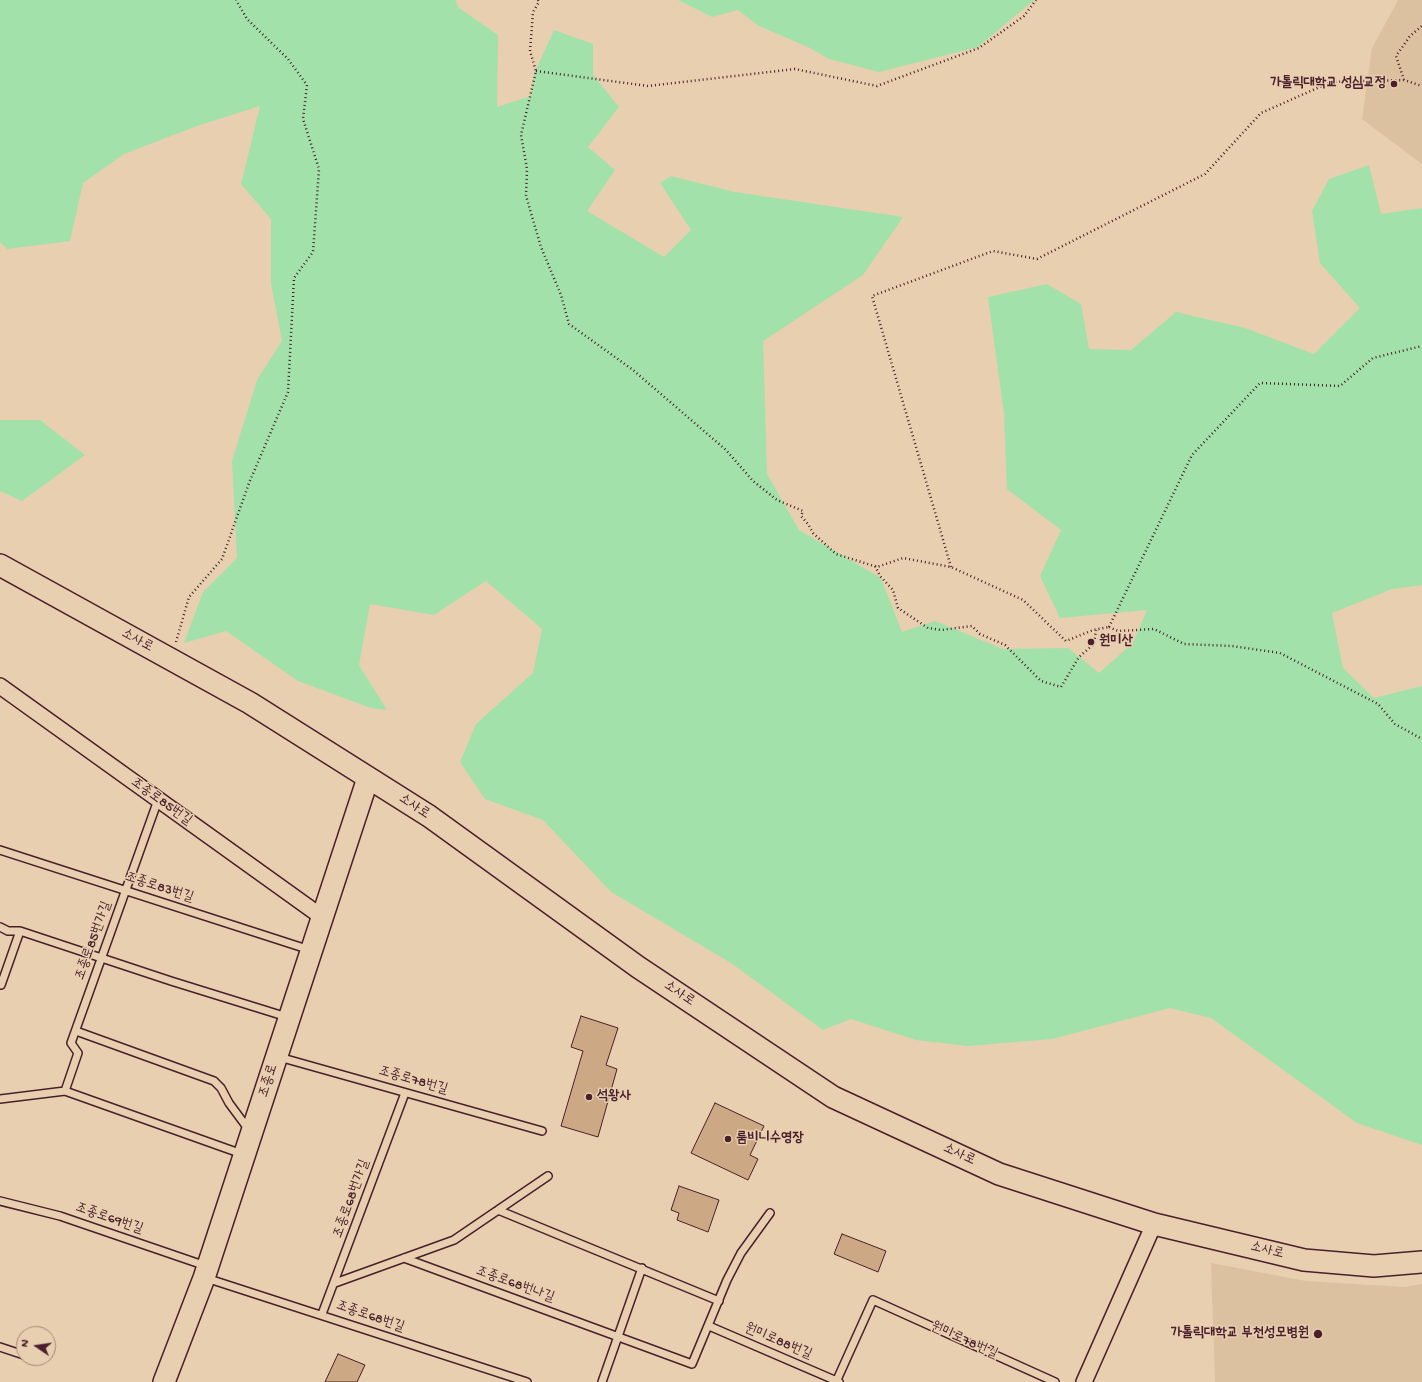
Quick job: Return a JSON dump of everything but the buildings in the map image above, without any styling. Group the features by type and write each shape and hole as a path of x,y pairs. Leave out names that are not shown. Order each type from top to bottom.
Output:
{"street":[{"name":"소사로","path":"0,565 250,703 429,816 638,967 832,1097 999,1174 1154,1224 1304,1260 1374,1266 1422,1262"},
{"name":"조종로85번길","path":"0,686 322,917"},
{"name":"조종로","path":"164,1382 206,1272 368,778"},
{"path":"1084,1382 1154,1224"}],"lane":[{"name":"조종로85번가길","path":"65,1091 78,1053 71,1043 158,800"},
{"name":"조종로83번길","path":"0,850 311,951"},
{"path":"0,927 8,931 20,931 247,1006 289,1017"},
{"path":"1,985 20,931"},
{"path":"76,1030 214,1081 221,1088 229,1103 251,1133"},
{"name":"조종로78번길","path":"277,1056 542,1131"},
{"path":"0,1099 65,1091 244,1155"},
{"name":"조종로68번가길","path":"322,1314 335,1283 405,1093"},
{"path":"335,1283 454,1240 548,1176"},
{"name":"조종로69번길","path":"0,1202 60,1216 206,1272"},
{"path":"498,1210 719,1301"},
{"name":"조종로68번나길","path":"404,1258 692,1364 727,1280 741,1253 770,1213"},
{"path":"602,1382 642,1268"},
{"name":"조종로68번길","path":"206,1272 322,1314 474,1366 527,1382"},
{"name":"원미로88번길","path":"709,1326 837,1382 873,1300"},
{"name":"원미로78번길","path":"873,1300 1056,1382"},
{"path":"0,1347 16,1352"}],"path":[{"path":"170,659 189,597 222,559 249,483 288,392 294,278 314,252 319,169 303,119 307,85 288,59 247,20 236,0"},
{"path":"538,0 539,2 533,12 530,51 536,71 521,135 527,169 526,196 540,247 561,295 569,324 633,370 726,450 753,481 776,500 803,511 800,516 808,524 813,533 836,554 875,566 903,558 951,567 1023,600 1066,641 1109,627 1118,631 1154,629 1184,644 1232,646 1280,653 1378,704 1395,724 1422,739"},
{"path":"536,71 648,86 795,69 877,86 979,48 1024,16 1036,0"},
{"path":"1404,80 1396,56 1410,36 1422,26"},
{"path":"951,567 872,296 993,251 1036,259 1205,174 1261,113 1331,82 1404,80 1422,86"},
{"path":"1109,627 1192,455 1260,383 1340,386 1373,358 1422,346"},
{"path":"875,566 880,576 893,590 898,608 928,628 941,630 972,626 980,634 1005,645 1041,681 1061,687 1078,657 1094,644 1096,630"}],"shaded area":[{"name":"가톨릭대학교 성심교정","path":"1398,0 1422,0 1422,164 1362,119 1372,48"},
{"name":"가톨릭대학교 부천성모병원","path":"1211,1263 1306,1281 1405,1287 1422,1284 1422,1382 1215,1382"}],"green space":[{"path":"0,0 455,0 459,8 498,35 497,107 531,96 534,74 554,30 593,44 593,75 619,107 588,147 615,170 587,211 664,257 691,230 660,183 671,176 735,192 903,217 863,275 763,341 767,474 799,530 881,578 902,632 935,621 1003,649 1068,648 1099,673 1133,643 1147,610 1060,618 1040,576 1061,530 1007,489 1004,414 988,297 1047,284 1081,304 1089,349 1131,350 1176,312 1245,328 1314,354 1360,308 1320,263 1312,211 1329,179 1369,165 1381,214 1422,208 1422,585 1392,589 1332,613 1343,668 1374,698 1422,686 1422,1145 1357,1123 1211,1018 1170,1008 1052,1039 968,1046 916,1040 851,1019 823,1030 731,963 611,892 543,820 485,799 460,762 476,724 533,673 542,629 486,581 434,615 370,604 359,665 387,710 371,708 298,681 226,631 184,643 203,592 237,558 232,461 257,380 282,341 271,284 271,219 241,184 260,106 197,126 124,154 83,183 70,241 7,249 0,242"},
{"path":"678,0 1034,0 978,47 879,72 829,59 808,47 759,26 738,10 712,17"},
{"path":"0,420 40,420 85,455 22,501 0,491"}],"place":[{"name":"가톨릭대학교 성심교정","path":"1394,84"},
{"name":"원미산","path":"1091,642"},
{"name":"석왕사","path":"589,1097"},
{"name":"룸비니수영장","path":"728,1139"},
{"name":"가톨릭대학교 부천성모병원","path":"1318,1334"}]}
